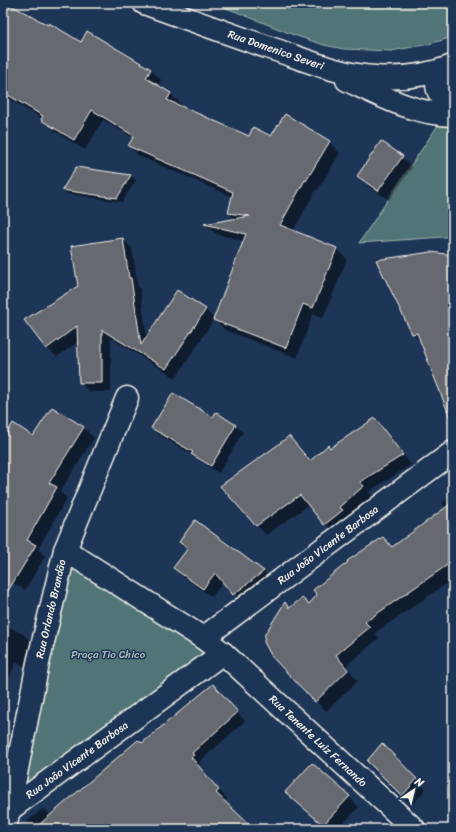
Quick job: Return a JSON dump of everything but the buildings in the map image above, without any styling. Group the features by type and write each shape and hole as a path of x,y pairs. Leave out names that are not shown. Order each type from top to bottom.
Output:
{"street":[{"name":"Rua Domenico Severi","path":"144,3 294,57 357,75 376,78 411,76 433,72 452,66"},
{"path":"294,57 413,109 435,114 453,115"},
{"path":"452,66 439,77 437,87 440,94 453,104"},
{"name":"Rua Orlando Brandão","path":"7,820 38,663 65,550 127,398"},
{"name":"Rua João Vicente Barbosa","path":"203,638 453,452"},
{"path":"65,550 203,638 223,653"},
{"name":"Rua João Vicente Barbosa","path":"7,820 223,653"},
{"name":"Rua Tenente Luiz Fernando","path":"223,653 414,829"}],"green space":[{"path":"214,3 453,3 453,37 429,44 391,51 344,49 324,45 294,35"},
{"path":"440,122 453,124 453,237 359,243"},
{"name":"Praça Tio Chico","path":"71,564 206,651 22,788"}]}
